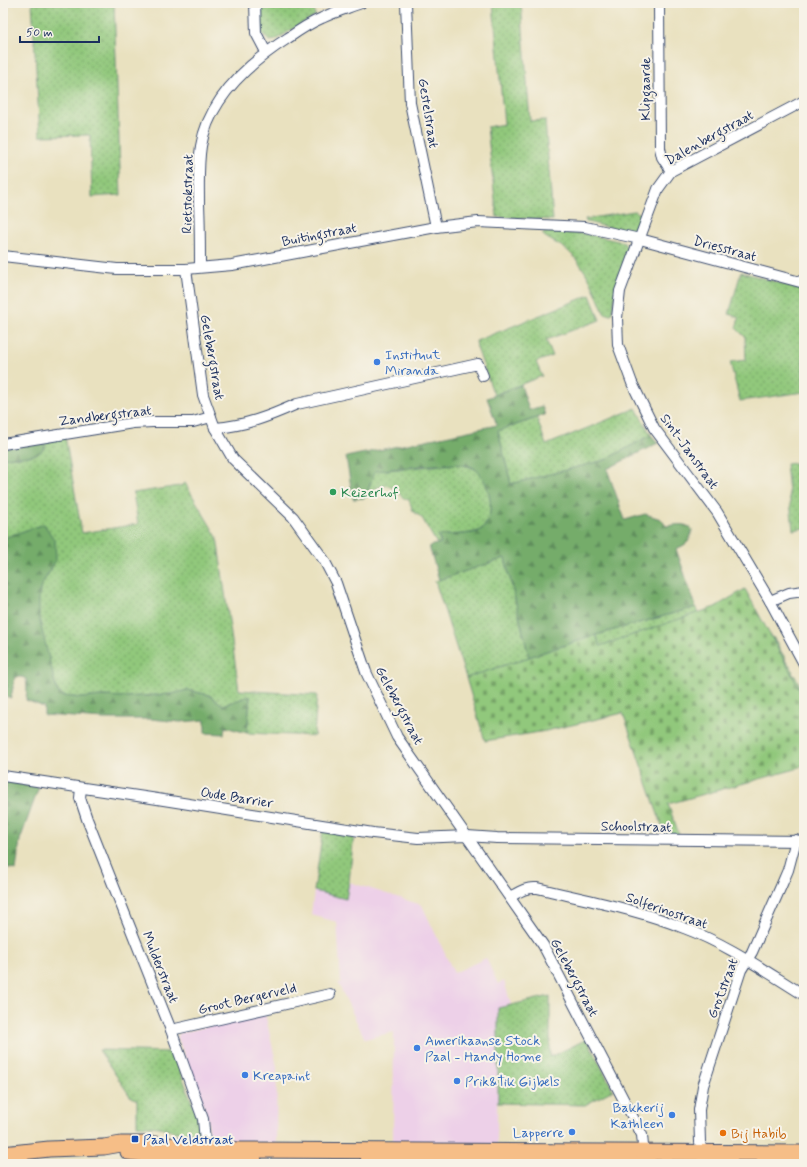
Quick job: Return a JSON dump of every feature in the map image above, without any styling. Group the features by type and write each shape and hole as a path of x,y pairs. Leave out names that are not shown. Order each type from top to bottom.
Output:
{"main road":[{"path":"3,1154 49,1149 104,1147 139,1154 174,1156 247,1150 646,1160 804,1153"}],"street":[{"path":"254,3 256,33 266,52"},
{"name":"Rietstokstraat","path":"200,267 199,171 202,146 205,132 224,95 244,72 266,52 321,18 362,3"},
{"name":"Gestelstraat","path":"406,3 410,103 436,227"},
{"name":"Klipgaarde","path":"659,3 660,148 662,157 671,171"},
{"name":"Dalenbergstraat","path":"640,240 658,189 671,171 804,101"},
{"name":"Buitingstraat","path":"3,256 117,269 186,270 200,267 232,265 436,227 478,222 585,227 640,240"},
{"name":"Driesstraat","path":"640,240 804,283"},
{"name":"Sint-Janstraat","path":"640,240 620,291 617,318 618,345 632,383 654,428 717,512 770,601 804,664"},
{"name":"Gelebergstraat","path":"186,270 203,395 215,428 233,459 293,517 324,560 336,583 366,672 397,737 543,945 642,1135 646,1160"},
{"path":"215,428 230,427 252,422 297,404 478,364 483,376"},
{"name":"Zandbergstraat","path":"3,444 132,423 193,422 211,417"},
{"path":"770,601 789,593 804,591"},
{"name":"Oude Barrier","path":"3,776 374,833 418,838 467,836"},
{"name":"Mulderstraat","path":"81,788 80,798 171,1030 203,1119 206,1153"},
{"name":"Schoolstraat","path":"467,836 512,838 800,840"},
{"name":"Grotstraat","path":"702,1158 699,1110 703,1086 742,970 752,952 800,840"},
{"name":"Solferinostraat","path":"510,897 530,887 537,888 636,912 685,928 730,950 804,995"},
{"name":"Groot Bergerveld","path":"171,1030 330,994"}],"shaded area":[{"path":"349,882 422,905 454,973 486,958 498,984 504,981 511,1004 498,1008 497,1145 393,1144 394,1032 365,1039 338,983 341,983 337,922 311,915 314,891 346,899"},
{"path":"265,1013 277,1067 276,1143 213,1141 209,1132 207,1115 177,1036 180,1033"}],"green space":[{"path":"32,3 114,3 121,195 92,197 90,135 40,136"},
{"path":"259,3 314,3 315,16 276,40 269,41 260,31"},
{"path":"493,3 521,3 530,121 545,120 553,220 497,217 487,127 504,124"},
{"path":"634,211 641,214 644,218 639,226 631,230 586,222 585,219"},
{"path":"545,231 586,234 623,242 627,247 628,253 616,288 612,314 610,315 604,313 590,280 575,258 565,249 544,236 542,234"},
{"path":"741,272 804,290 804,392 740,401 730,362 746,360 745,337 736,328 739,318 729,314"},
{"path":"590,295 600,320 546,340 553,356 536,362 542,376 494,395 477,348 476,341"},
{"path":"521,385 529,410 542,406 545,415 498,431 511,484 605,460 651,435 658,443 607,469 625,520 645,514 661,519 666,526 686,525 692,529 691,537 688,542 676,549 696,607 596,635 529,657 505,558 439,580 429,546 441,543 438,536 474,533 484,527 488,519 490,499 484,480 478,472 472,467 453,464 375,471 365,498 353,499 346,457 497,425 487,398"},
{"path":"636,408 651,435 605,460 511,484 498,431 537,418 546,445"},
{"path":"65,436 82,533 138,524 133,493 180,486 185,483 217,537 239,690 317,695 314,736 247,733 250,696 223,705 209,695 187,690 173,694 82,698 63,696 57,691 46,653 38,610 40,587 52,569 3,539 3,458 37,454 45,447 43,442"},
{"path":"43,442 45,447 37,454 3,458 3,448"},
{"path":"804,462 804,528 793,530 786,464"},
{"path":"457,464 477,470 482,475 488,488 490,496 490,513 484,527 478,531 465,534 438,536 441,543 437,544 422,518 413,511 409,500 403,498 394,489 389,486 381,486 365,498 375,471"},
{"path":"44,524 55,541 56,560 41,586 39,595 39,618 57,691 63,696 82,698 172,694 187,690 209,695 223,705 250,696 247,733 225,727 224,734 205,733 205,720 180,722 151,719 104,719 44,715 44,707 26,700 26,679 22,677 15,677 11,698 3,695 3,539"},
{"path":"505,558 529,657 466,678 435,581"},
{"path":"745,589 804,697 804,764 796,769 668,804 679,835 665,835 623,713 546,731 485,741 466,678 596,635 600,646 715,607"},
{"path":"696,607 698,613 600,646 596,635"},
{"path":"772,637 781,649 780,650 786,659 785,660 793,671 792,673 799,681 798,682 804,691 804,697"},
{"path":"3,781 39,787 20,840 16,870 3,867"},
{"path":"323,829 354,834 346,899 314,891"},
{"path":"550,996 550,1057 587,1039 613,1090 585,1105 498,1103 498,1008"},
{"path":"99,1050 173,1052 197,1116 200,1128 198,1137 160,1127 137,1125 137,1100 130,1096"},
{"path":"689,1158 689,1164 676,1165 659,1162 656,1159"}],"place":[{"name":"Instituut Miranda","path":"377,362"},
{"name":"Keizerhof","path":"333,492"},
{"name":"Amerikaanse Stock Paal - Handy Home","path":"417,1048"},
{"name":"Kreapaint","path":"245,1075"},
{"name":"Prik&Tik Gijbels","path":"457,1081"},
{"name":"Bakkerij Kathleen","path":"672,1115"},
{"name":"Lapperre","path":"572,1132"},
{"name":"Bij Habib","path":"723,1133"},
{"name":"Paal Veldstraat","path":"135,1139"}]}
